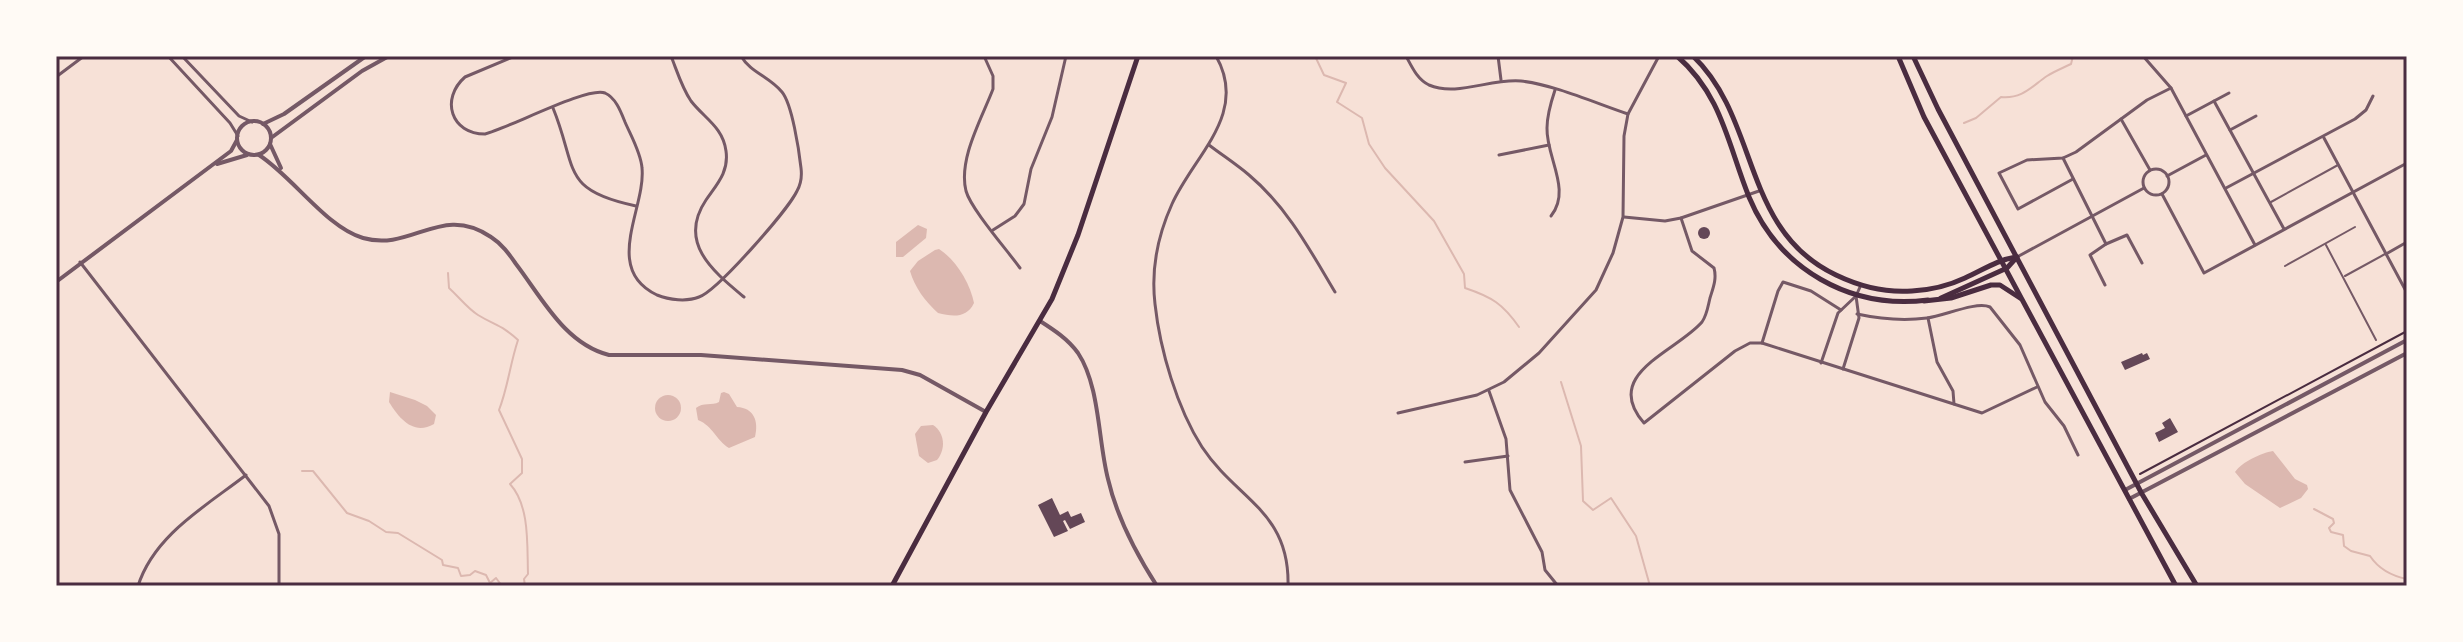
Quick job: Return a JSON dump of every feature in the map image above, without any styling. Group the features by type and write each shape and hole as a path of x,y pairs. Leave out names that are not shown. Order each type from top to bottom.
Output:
{"main road":[{"path":"892,586 986,412 1040,321 1078,235 1138,56"},
{"path":"1677,56 1718,109 1748,195 1770,236 1800,267 1817,279 1856,296 1881,300 1951,298 2000,285 2022,299"},
{"path":"1693,56 1722,92 1759,191 1779,227 1822,269 1860,286 1907,292 1966,278 2002,259 2017,257"},
{"path":"1898,56 1924,117 2176,586"},
{"path":"1913,56 1938,109 2142,494 2197,586"},
{"path":"1924,301 1944,297 2007,268 2017,257"}],"street":[{"path":"56,77 84,56"},
{"path":"168,56 230,123 241,149 249,154"},
{"path":"182,56 239,116 263,124 284,114 366,56"},
{"path":"259,155 270,140 362,71 389,56"},
{"path":"515,56 465,77 455,87 451,105 460,125 470,132 485,134 594,92 604,93 619,107 642,166 629,250 630,262 642,284 661,296 692,299 702,297 723,280 793,198 802,178 784,94 741,56"},
{"path":"671,56 687,94 716,125 726,148 725,172 704,203 696,232 705,261 744,297"},
{"path":"984,56 993,76 993,89 972,144 965,180 970,199 1020,268"},
{"path":"993,230 1015,216 1024,204 1031,169 1052,117 1066,56"},
{"path":"1216,56 1222,69 1226,99 1219,127 1173,202 1161,231 1155,266 1158,326 1188,423 1216,465 1274,525 1287,560 1288,586"},
{"path":"1406,56 1417,76 1427,84 1441,88 1501,80 1531,82 1628,114"},
{"path":"1498,56 1501,80"},
{"path":"1398,413 1489,391 1518,372 1539,353 1596,290 1613,253 1623,217 1624,136 1628,114 1659,56"},
{"path":"2143,56 2171,88 2255,245"},
{"path":"2073,179 2018,209 1999,173 2027,160 2063,158 2076,152 2147,100 2171,88"},
{"path":"1551,216 1558,208 1559,189 1549,145 1548,115 1555,90"},
{"path":"2186,116 2229,93"},
{"path":"2225,188 2361,115 2373,96"},
{"path":"2214,101 2284,229"},
{"path":"553,108 577,179 589,192 599,197 636,206"},
{"path":"2230,130 2256,116"},
{"path":"2121,119 2150,170"},
{"path":"56,282 231,151 242,126 252,122"},
{"path":"263,124 274,157 285,174"},
{"path":"2323,137 2407,293"},
{"path":"1209,145 1251,176 1278,204 1304,239 1335,292"},
{"path":"1499,155 1549,145"},
{"path":"211,166 249,154 259,155 285,174 335,222 367,239 399,239 447,224 483,232 503,246 575,340 598,352 609,355 701,355 902,370 920,375 986,412"},
{"path":"2167,176 2207,155"},
{"path":"2063,158 2106,244"},
{"path":"2162,194 2204,273 2407,163"},
{"path":"2150,170 2162,170 2167,176 2167,188 2162,194"},
{"path":"2150,170 2144,178 2144,188 2151,194 2162,194"},
{"path":"2017,257 2144,188"},
{"path":"1623,217 1665,221 1681,218 1759,191"},
{"path":"1681,218 1692,251 1714,268 1716,279 1701,323 1634,379 1630,395 1644,423 1735,351 1750,343 1762,343 1982,413 2037,387"},
{"path":"2105,285 2090,255 2106,244 2127,235 2142,263"},
{"path":"2386,254 2407,242"},
{"path":"80,262 269,506 277,525 279,586"},
{"path":"1762,343 1781,283 1811,291 1841,310"},
{"path":"1843,370 1859,318 1856,296 1860,286"},
{"path":"1821,363 1841,310 1856,296"},
{"path":"1857,314 1886,319 1928,318 1978,305 1990,307 2020,345 2037,387 2064,426 2078,455"},
{"path":"1928,318 1937,362 1953,391 1954,405"},
{"path":"1040,321 1069,342 1083,362 1091,384 1103,461 1116,509 1127,535 1157,586"},
{"path":"2125,490 2407,340"},
{"path":"2129,499 2407,353"},
{"path":"1489,391 1503,428 1510,490 1542,552 1545,570 1558,586"},
{"path":"1465,462 1508,456"},
{"path":"138,586 145,566 163,542 246,475"}],"lane":[{"path":"2270,202 2338,165"},
{"path":"2285,266 2355,227"},
{"path":"2326,245 2376,340"},
{"path":"2344,277 2386,254"}],"path":[{"path":"2139,474 2407,331"}],"shaded area":[{"path":"918,225 927,229 926,238 903,257 896,257 896,242"},
{"path":"939,249 956,266 969,288 974,303 963,314 938,313 921,294 912,277 910,271 918,261"},
{"path":"390,392 427,406 436,415 434,424 420,428 407,424 389,402"},
{"path":"724,392 729,394 737,407 748,410 754,416 756,426 755,437 729,448 698,420 696,408 719,402"},
{"path":"668,395 677,399 681,408 677,417 668,421 659,417 655,408 659,399"},
{"path":"933,425 940,432 943,446 937,460 928,463 919,456 915,434 921,426"},
{"path":"2273,451 2295,479 2307,485 2308,489 2301,498 2280,508 2245,484 2235,472 2252,458"}],"building":[{"path":"1704,227 1710,233 1704,239 1698,233"},
{"path":"2147,353 2150,359 2125,370 2121,362"},
{"path":"2170,418 2178,432 2159,442 2155,433 2165,428 2162,423"},
{"path":"1052,498 1060,515 1068,511 1071,517 1081,513 1085,522 1070,529 1065,520 1068,531 1054,537 1038,505"}],"waterway":[{"path":"1315,56 1324,75 1346,83 1337,102 1362,118 1369,144 1385,168 1434,221 1464,274 1465,288 1496,302 1519,327"},
{"path":"1964,123 1976,118 2001,97 2021,94 2071,64 2073,56"},
{"path":"448,273 449,288 467,306 518,340 499,410 522,459 522,473 510,484 521,503 526,526 528,574 524,579 525,586"},
{"path":"1561,382 1581,446 1583,501 1593,510 1611,498 1636,536 1650,586"},
{"path":"302,471 313,471 347,513 369,521 386,532 398,533 442,560 443,565 458,568 461,576 475,571 486,575 490,583 496,578 502,586"},
{"path":"2314,509 2333,519 2334,523 2329,528 2331,532 2343,535 2344,546 2370,556 2386,571 2407,579"}]}
